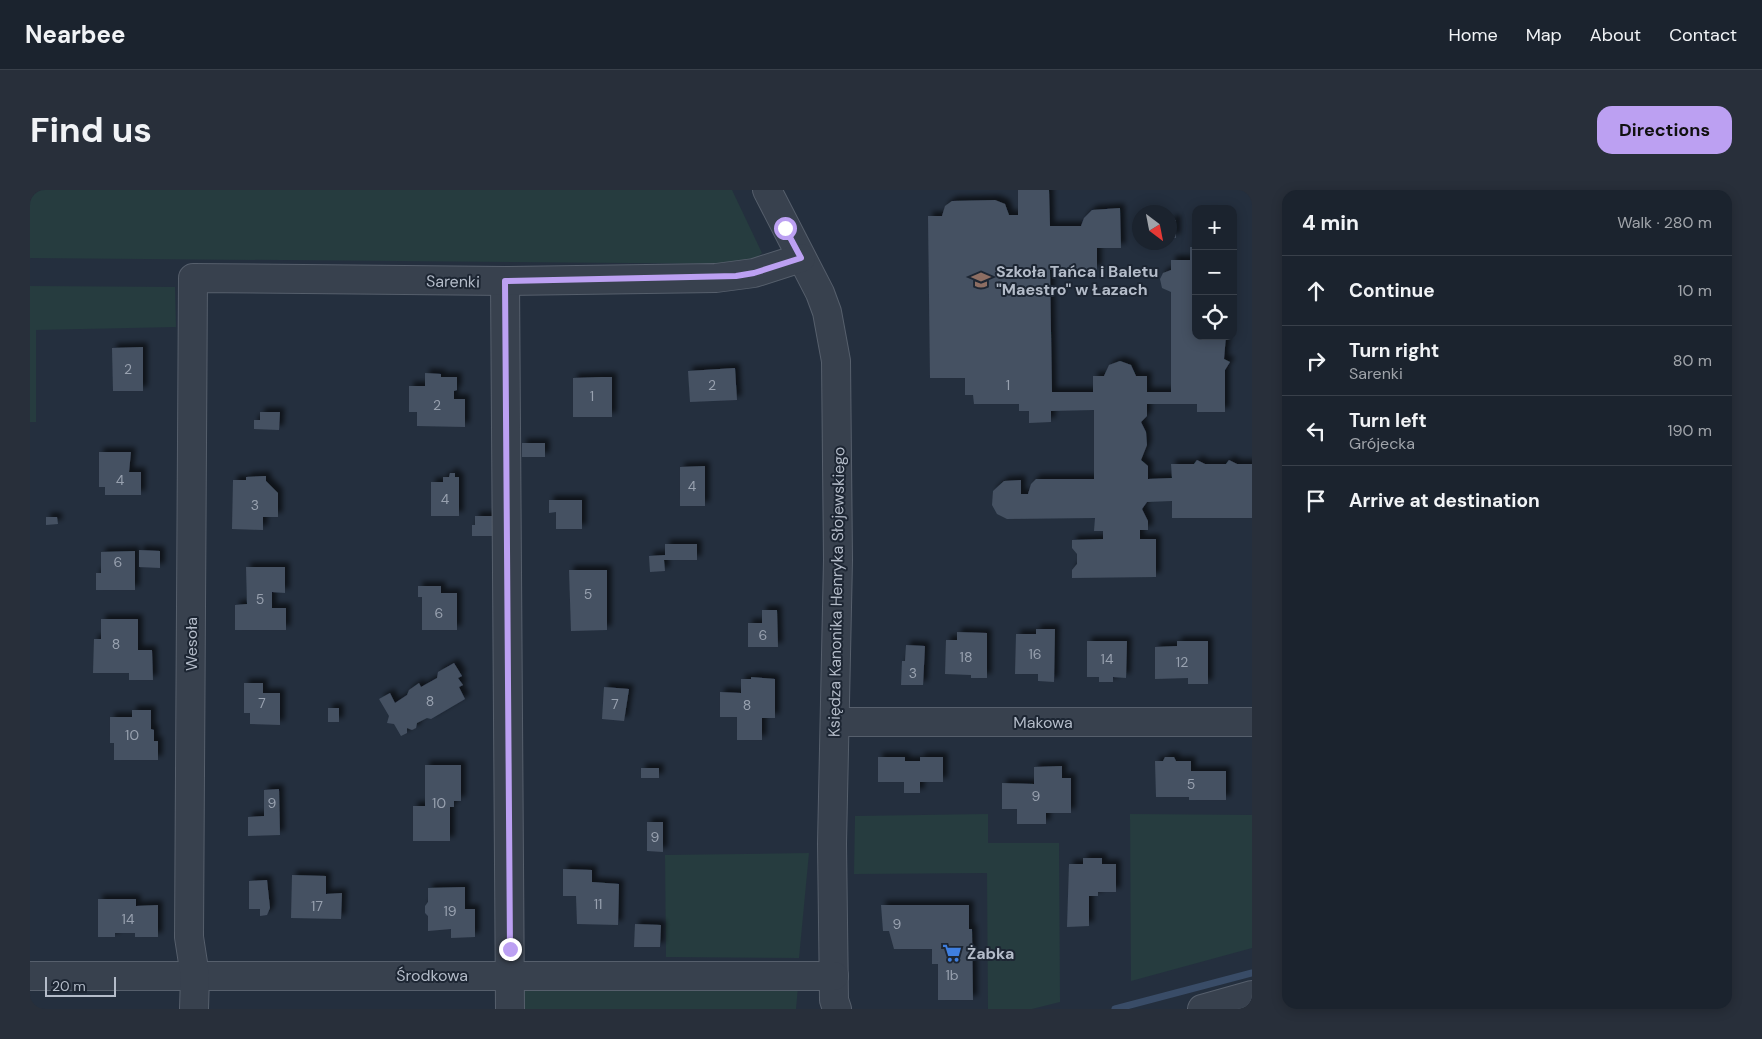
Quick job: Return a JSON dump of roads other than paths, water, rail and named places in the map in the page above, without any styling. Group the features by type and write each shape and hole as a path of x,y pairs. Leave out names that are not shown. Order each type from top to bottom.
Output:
{"street":[{"name":"Księdza Kanonika Henryka Słojewskiego","path":"767,190 827,312 836,361 838,560 832,844 836,1009"},
{"name":"Sarenki","path":"193,278 505,281 736,276 754,273 801,258"},
{"name":"Wesoła","path":"193,278 190,937 194,976 194,1009"},
{"path":"505,281 510,1009"},
{"name":"Makowa","path":"835,722 1252,722"},
{"name":"Środkowa","path":"30,976 834,976"},
{"path":"1202,1009 1250,1000"}],"waterway":[{"path":"1115,1009 1252,973"}],"place":[{"name":"Szkoła Tańca i Baletu \"Maestro\" w Łazach","path":"981,280"},
{"name":"Żabka","path":"952,953"}]}
